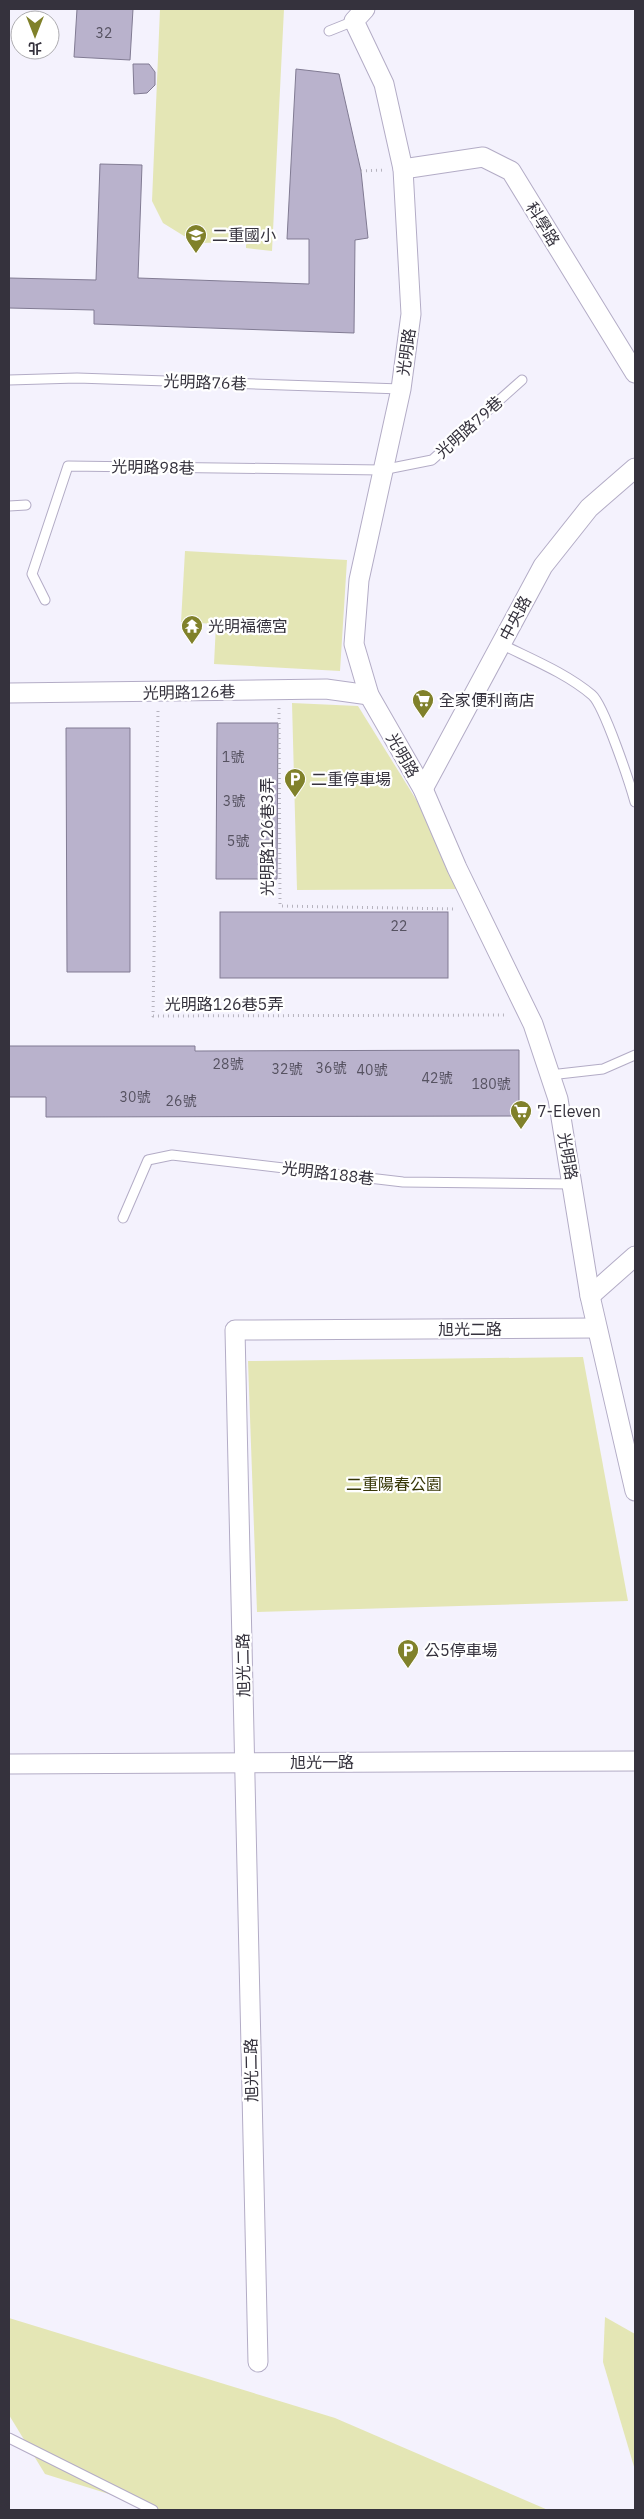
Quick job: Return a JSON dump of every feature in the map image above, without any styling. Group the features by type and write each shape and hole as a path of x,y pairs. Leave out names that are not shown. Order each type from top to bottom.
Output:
{"street":[{"name":"光明路","path":"360,15 384,84 403,169 411,314 401,389 359,580 354,644 369,695 423,789 477,910 528,1015 558,1099 590,1296 635,1491"},
{"name":"科學路","path":"403,169 484,157 510,171 635,373"},
{"name":"中央路","path":"423,789 543,566 589,508 635,469"},
{"name":"光明路126巷","path":"9,693 158,693 326,689 369,695"},
{"path":"590,1296 635,1256"},
{"name":"旭光二路","path":"258,2362 235,1330 597,1328"},
{"name":"旭光一路","path":"9,1764 635,1761"}],"lane":[{"path":"329,31 360,15"},
{"name":"光明路76巷","path":"9,380 77,378 401,389"},
{"name":"光明路79巷","path":"382,470 432,460 522,380"},
{"name":"光明路98巷","path":"45,600 32,574 68,466 382,470"},
{"path":"9,506 26,504"},
{"path":"501,644 562,675 594,696 625,768 635,802"},
{"path":"625,768 635,768"},
{"path":"550,1075 603,1069 635,1055"},
{"name":"光明路188巷","path":"123,1218 148,1160 172,1154 403,1182 572,1184"},
{"path":"9,2438 153,2510"}],"path":[{"name":"光明路126巷3弄","path":"278,690 280,906 477,910"},
{"name":"光明路126巷5弄","path":"158,693 154,1016 528,1015"}],"green space":[{"path":"160,9 284,9 272,251 246,248 246,231 231,242 203,243 184,236 163,223 152,201"},
{"path":"185,551 347,560 340,671 214,664 216,624 181,622"},
{"path":"292,703 358,706 417,801 459,889 297,890"},
{"name":"二重陽春公園","path":"583,1357 628,1601 257,1612 248,1361"},
{"path":"605,2317 635,2334 635,2470 603,2362"},
{"path":"9,2318 335,2418 548,2510 160,2510 45,2474 9,2415"}],"building":[{"path":"77,9 133,9 130,60 74,57"},
{"path":"133,64 149,64 155,72 155,85 147,93 134,94"},
{"path":"296,69 339,74 361,171 368,238 355,240 354,333 94,324 94,310 9,308 9,278 96,280 100,164 142,165 138,278 309,284 309,239 287,239"},
{"path":"217,723 278,723 277,879 216,879"},
{"path":"66,728 130,728 130,972 67,972"},
{"path":"220,912 448,912 448,978 220,978"},
{"path":"9,1046 195,1046 195,1051 519,1050 519,1116 46,1117 46,1097 9,1097"}],"place":[{"name":"二重國小","path":"196,254"},
{"name":"光明福德宮","path":"192,645"},
{"name":"全家便利商店","path":"423,719"},
{"name":"二重停車場","path":"295,798"},
{"name":"7-Eleven","path":"521,1130"},
{"name":"公5停車場","path":"408,1669"}]}
